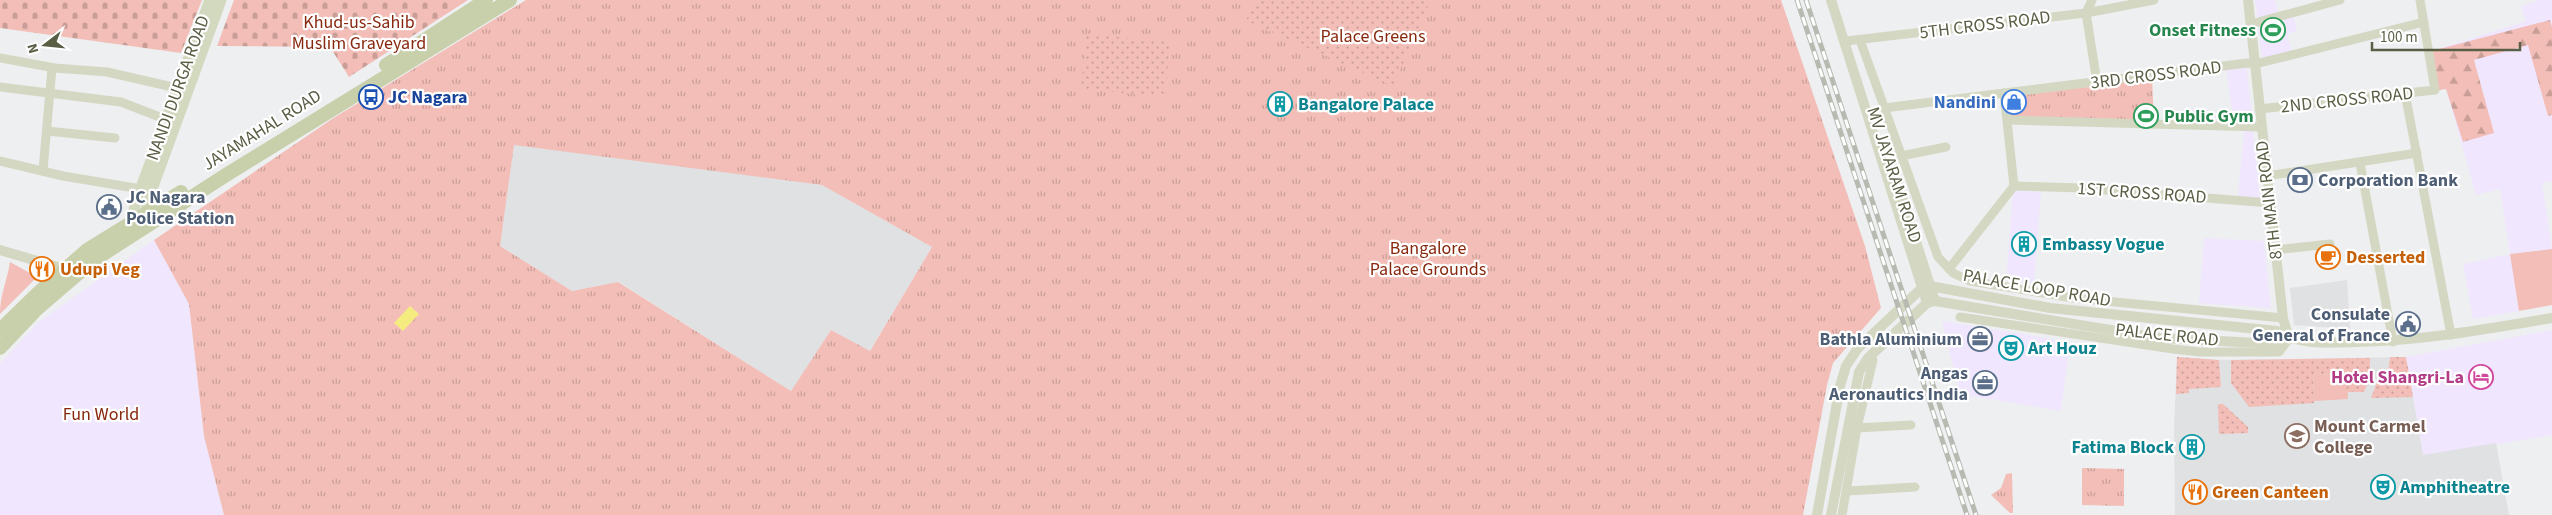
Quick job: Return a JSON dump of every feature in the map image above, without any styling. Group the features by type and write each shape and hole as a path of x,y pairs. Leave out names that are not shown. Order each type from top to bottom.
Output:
{"main road":[{"name":"NANDI DURGA ROAD","path":"146,219 171,121 177,88 210,0"},
{"name":"NANDI DURGA ROAD","path":"132,228 141,189 222,0"},
{"name":"JAYAMAHAL ROAD","path":"0,330 72,272 87,250 132,228 486,0"},
{"name":"JAYAMAHAL ROAD","path":"146,219 510,0"},
{"name":"JAYAMAHAL ROAD","path":"0,348 60,282"}],"street":[{"name":"MV JAYARAM ROAD","path":"1831,0 1931,302"},
{"path":"2092,0 2086,13 2097,82"},
{"name":"5TH CROSS ROAD","path":"1847,46 1860,40 2086,13 2154,0"},
{"name":"8TH MAIN ROAD","path":"2248,0 2283,318 2289,339"},
{"path":"2251,24 2340,0"},
{"path":"2420,0 2424,22"},
{"name":"3RD CROSS ROAD","path":"1884,108 2247,62 2255,64 2424,22"},
{"name":"2ND CROSS ROAD","path":"2259,109 2435,90 2424,22"},
{"name":"PALACE LOOP ROAD","path":"1860,40 1938,257 1953,273 1970,281 2073,298 2283,318"},
{"path":"0,58 52,68 107,72 177,88"},
{"path":"43,170 52,68"},
{"path":"0,87 121,102 171,121"},
{"path":"2405,93 2450,335"},
{"path":"1949,269 2014,186 2004,94"},
{"name":"2ND CROSS ROAD","path":"2008,120 2261,127"},
{"path":"47,131 115,138"},
{"path":"1901,156 1946,148"},
{"path":"2267,176 2417,153"},
{"path":"0,161 141,189"},
{"path":"2360,163 2393,342"},
{"name":"1ST CROSS ROAD","path":"2014,186 2081,188 2270,203"},
{"path":"2275,250 2330,244"},
{"path":"0,250 72,272"},
{"path":"37,262 60,282"},
{"path":"1817,515 1840,386 1846,366 1858,348 1926,287"},
{"name":"PALACE ROAD","path":"1926,287 2050,308 2277,331 2289,339 2324,342 2393,342 2450,335 2552,318"},
{"path":"1831,515 1859,372 1868,358 1931,302"},
{"name":"PALACE ROAD","path":"1931,302 2159,338 2279,344 2289,339"},
{"path":"1960,317 2116,342 2200,352 2279,352 2289,339"},
{"path":"1882,326 1892,337"},
{"path":"1842,515 1848,491 1857,428 1873,360"},
{"path":"1857,428 1910,425"},
{"path":"1848,491 1915,487"}],"shaded area":[{"path":"2255,0 2275,0 2279,15 2258,21"},
{"path":"2540,0 2552,0 2552,181 2542,183 2552,249 2510,254 2500,189 2476,195 2446,89 2432,51 2526,21 2521,6"},
{"path":"2293,14 2297,31 2287,34 2292,52 2262,60 2258,23"},
{"path":"2246,65 2253,124 2234,123 2226,68"},
{"path":"2253,130 2260,199 2238,196 2244,131"},
{"path":"514,144 822,185 932,247 869,352 831,330 791,391 619,282 572,291 500,246"},
{"path":"2013,190 2041,192 2034,283 2006,281"},
{"path":"2204,238 2264,241 2271,308 2199,303"},
{"name":"Fun World","path":"154,240 189,304 204,436 224,515 0,515 0,364 39,322"},
{"path":"2510,254 2519,311 2473,319 2463,264"},
{"path":"2347,280 2350,329 2294,325 2290,288"},
{"path":"410,306 419,314 403,331 394,323"},
{"path":"1942,321 2070,342 2061,411 1960,394"},
{"name":"Hotel Shangri-La","path":"2552,330 2552,435 2423,456 2406,357"},
{"name":"Mount Carmel College","path":"2177,357 2219,360 2406,357 2423,455 2496,443 2509,515 2175,515 2174,429"}],"green space":[{"path":"0,0 202,0 181,53 0,28"},
{"name":"Khud-us-Sahib Muslim Graveyard","path":"234,0 468,0 349,77 330,47 217,46"},
{"name":"Bangalore Palace Grounds","path":"526,0 1781,0 1865,246 1881,308 1833,363 1827,385 1803,515 224,515 204,436 189,304 154,240 332,119","holes":["514,145 822,185 932,247 870,351 831,330 791,391 618,282 572,291 500,246"]},
{"name":"Palace Greens","path":"1256,0 1426,0 1430,2 1393,86 1247,21"},
{"path":"2550,20 2552,27 2552,115 2548,116 2528,45 2474,60 2494,133 2463,142 2446,89 2439,90 2432,51"},
{"path":"1086,34 1170,42 1165,97 1081,89"},
{"path":"2152,78 2154,123 2010,119 2006,95"},
{"path":"2552,249 2552,305 2519,311 2510,254"},
{"path":"10,262 37,277 0,314 1,301"},
{"path":"2177,357 2219,360 2221,387 2189,389 2189,393 2176,394"},
{"path":"2390,357 2406,357 2413,397 2371,398 2380,374 2388,375"},
{"path":"2370,358 2370,378 2364,392 2347,392 2346,374 2313,375 2314,403 2249,407 2231,383 2231,360"},
{"path":"2347,374 2348,399 2314,401 2313,375"},
{"path":"2218,404 2223,404 2248,427 2248,433 2219,434"},
{"path":"2082,468 2124,469 2124,506 2082,505"},
{"path":"2012,473 2013,513 2010,513 1991,495 2001,488 2006,474"}],"railway":[{"path":"1797,0 1967,515"},
{"path":"1806,0 1976,515"}],"place":[{"name":"Onset Fitness","path":"2273,30"},
{"name":"JC Nagara","path":"371,97"},
{"name":"Nandini","path":"2014,102"},
{"name":"Bangalore Palace","path":"1280,104"},
{"name":"Public Gym","path":"2146,116"},
{"name":"Corporation Bank","path":"2300,180"},
{"name":"JC Nagara Police Station","path":"109,207"},
{"name":"Embassy Vogue","path":"2024,244"},
{"name":"Desserted","path":"2328,257"},
{"name":"Udupi Veg","path":"42,269"},
{"name":"Consulate General of France","path":"2408,324"},
{"name":"Bathla Aluminium","path":"1980,339"},
{"name":"Art Houz","path":"2011,348"},
{"name":"Hotel Shangri-La","path":"2481,377"},
{"name":"Angas Aeronautics India","path":"1985,383"},
{"name":"Mount Carmel College","path":"2297,436"},
{"name":"Fatima Block","path":"2192,447"},
{"name":"Amphitheatre","path":"2383,487"},
{"name":"Green Canteen","path":"2195,492"}]}
